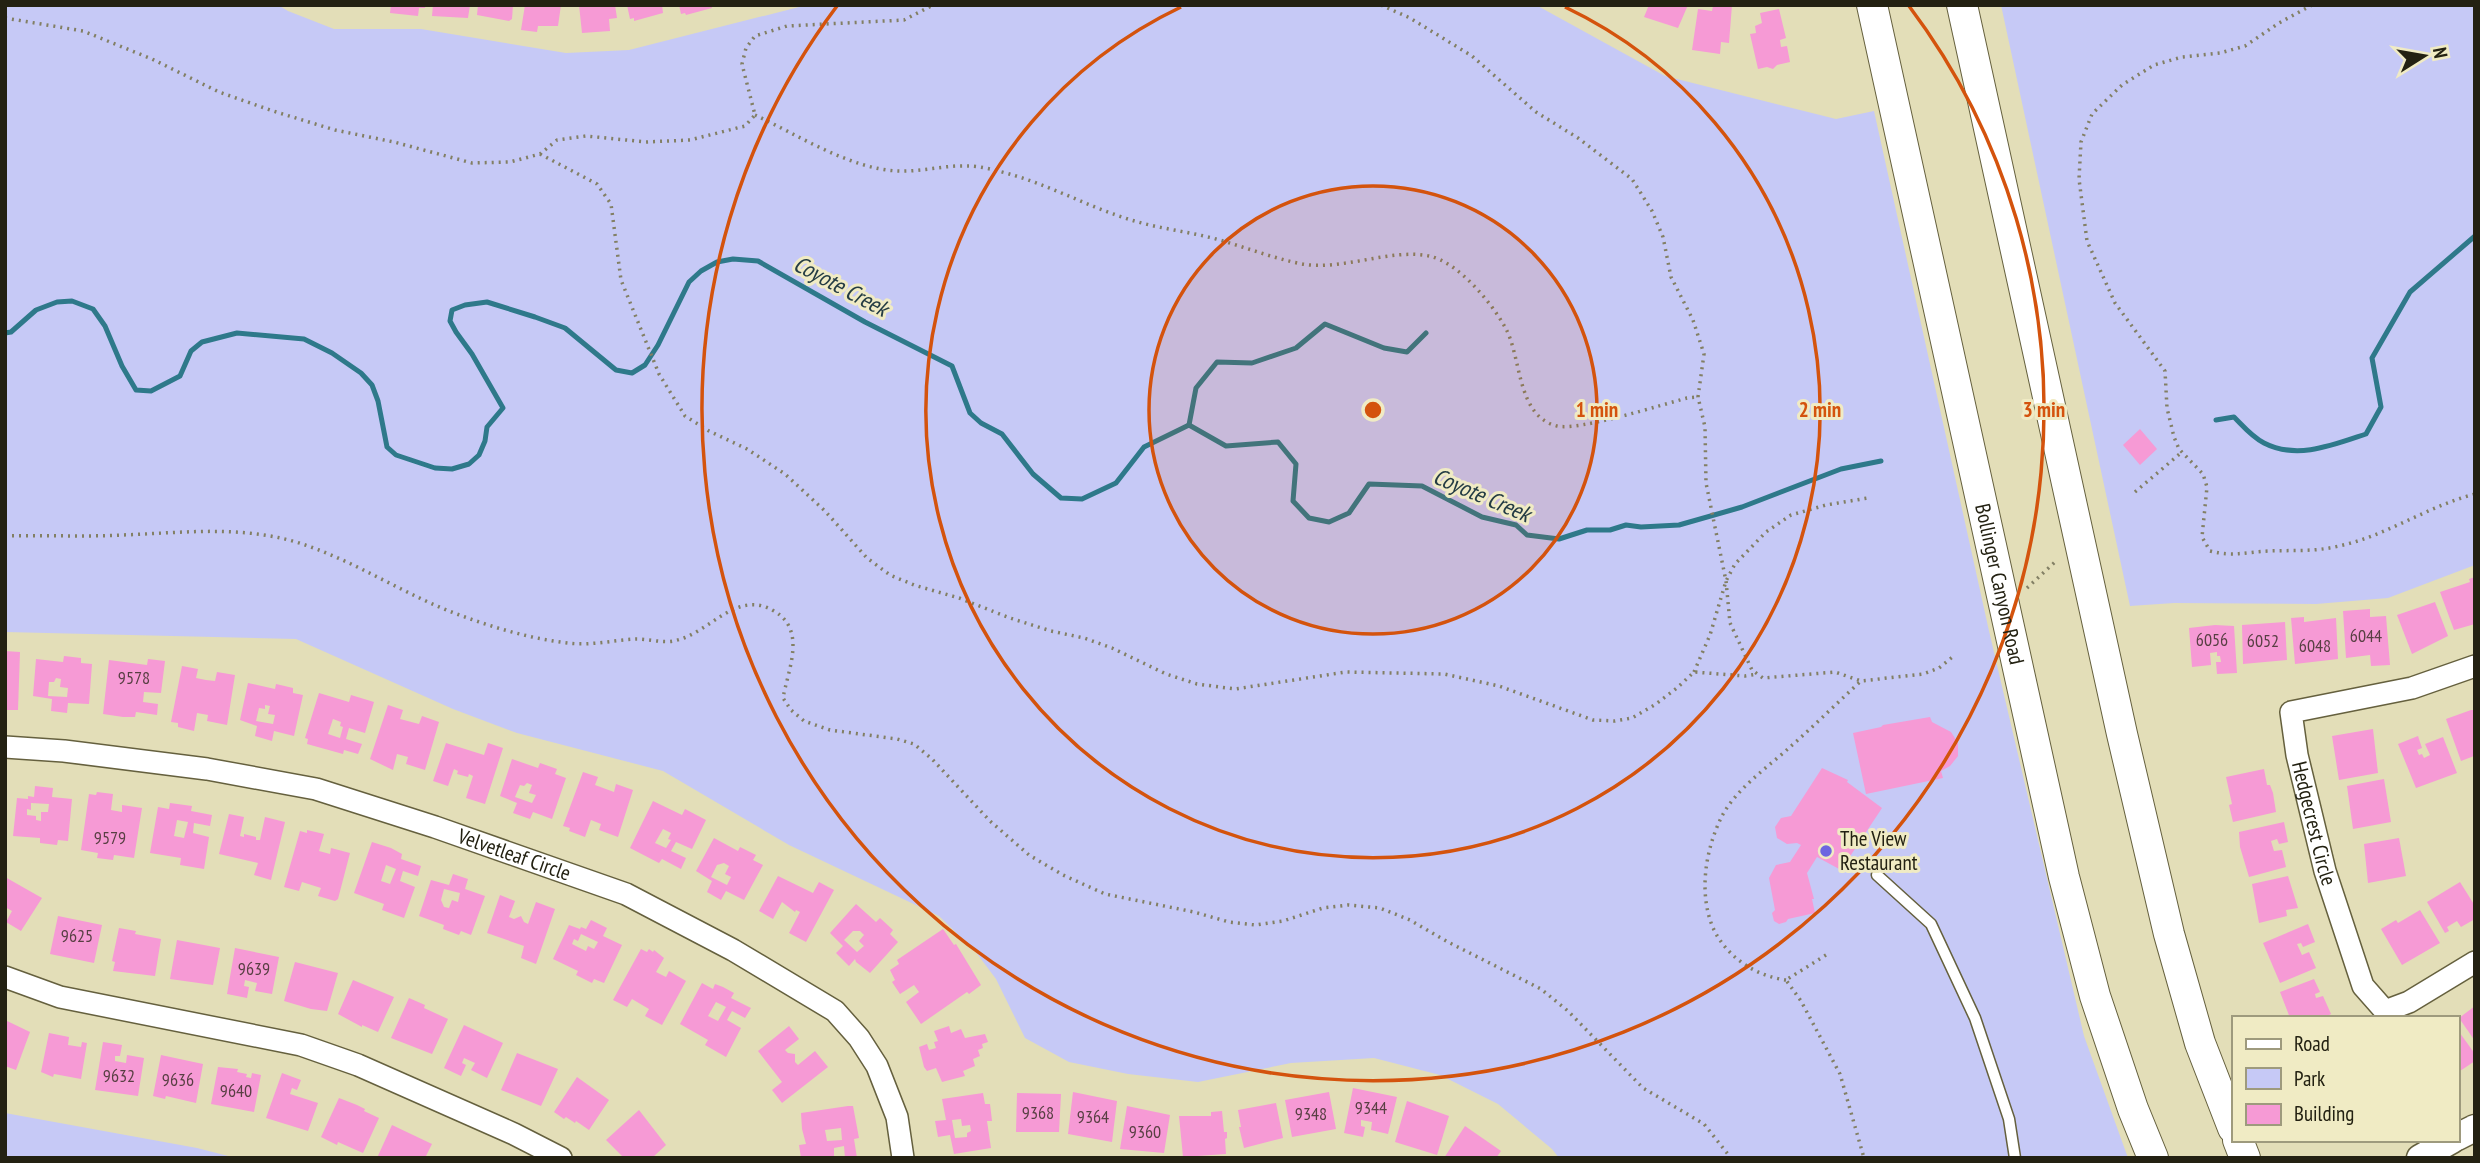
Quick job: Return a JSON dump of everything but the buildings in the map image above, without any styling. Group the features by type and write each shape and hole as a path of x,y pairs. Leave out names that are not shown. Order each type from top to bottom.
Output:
{"main road":[{"name":"Bollinger Canyon Road","path":"1872,5 2064,877 2095,996 2133,1109 2153,1158"},
{"path":"1962,5 2122,734 2169,934 2200,1043 2232,1125"}],"street":[{"name":"Hedgecrest Circle","path":"2475,666 2412,688 2291,712 2297,755 2325,871 2363,986 2385,1011 2409,1002 2475,962"},
{"name":"Velvetleaf Circle","path":"5,747 64,751 207,769 316,789 435,827 626,894 733,950 835,1011 859,1038 877,1066 897,1117 903,1158"},
{"path":"5,977 60,998 301,1045 358,1065 514,1134 561,1158"},
{"path":"2459,1136 2475,1128"},
{"path":"2420,1158 2448,1142"}],"lane":[{"path":"1877,875 1931,925 1975,1018 2009,1119 2015,1158"}],"path":[{"path":"933,5 904,20 788,26 755,36 746,48 742,64 755,115 867,166 897,171 969,166 1014,175 1138,222 1217,239 1257,253 1306,264 1357,263 1397,256 1429,256 1455,268 1483,297 1506,327 1527,397 1539,416 1558,426 1582,425 1698,397"},
{"path":"1381,5 1410,18 1472,57 1536,112 1578,138 1632,179 1652,211 1671,277 1693,320 1704,354 1698,397 1705,427 1706,483 1726,581 1730,623 1752,670 1763,678 1835,672 1861,681 1923,674 1939,668 1955,655"},
{"path":"2312,5 2245,46 2220,53 2182,57 2154,65 2122,85 2092,114 2081,142 2079,179 2087,241 2115,303 2165,371 2167,408 2174,437 2182,452 2203,474 2207,487 2202,537 2210,551 2230,556 2254,552 2301,552 2339,546 2475,494"},
{"path":"5,18 83,31 152,59 219,92 335,130 394,142 472,163 510,162 540,154 557,140 586,136 646,142 690,140 745,126 755,115"},
{"path":"540,154 597,184 611,204 621,280 659,374 685,416 747,449 785,474 825,511 867,558 890,575 1020,621 1084,638 1166,674 1197,684 1235,690 1346,672 1444,674 1499,686 1593,720 1615,721 1632,718 1656,704 1695,672 1710,635 1726,581 1735,564 1766,532 1791,515 1826,505 1868,498"},
{"path":"2136,492 2182,452"},
{"path":"5,536 121,536 213,530 255,534 294,542 324,552 464,617 539,639 572,644 637,639 672,641 693,635 736,607 753,604 774,611 788,624 794,644 783,698 791,710 804,721 830,730 897,739 914,744 932,758 990,821 1029,855 1063,875 1105,894 1229,922 1255,925 1283,921 1323,908 1348,905 1380,908 1410,919 1448,943 1541,989 1568,1011 1643,1088 1704,1124 1731,1158"},
{"path":"2026,588 2055,562"},
{"path":"1695,672 1745,676 1758,674"},
{"path":"1826,955 1786,980 1749,969 1726,948 1716,934 1705,904 1705,880 1722,816 1744,787 1861,681"},
{"path":"1786,980 1812,1020 1840,1074 1864,1158"}],"green space":[{"path":"5,5 278,5 334,29 421,29 566,53 629,50 807,5 1536,5 1665,76 1836,119 1874,111 1989,631 2084,1036 2128,1158 1559,1158 1498,1104 1440,1075 1374,1058 1291,1063 1198,1082 1128,1074 1069,1062 1025,1038 996,979 975,951 939,916 789,845 663,771 517,733 453,709 296,639 5,632"},
{"path":"2001,5 2475,5 2475,565 2388,598 2316,604 2174,603 2130,606"},
{"path":"5,1113 197,1148 236,1158 5,1158"}],"waterway":[{"name":"Coyote Creek","path":"2216,420 2234,417 2260,441 2289,450 2315,449 2366,434 2381,407 2372,358 2410,292 2475,236"},
{"name":"Coyote Creek","path":"5,333 11,332 36,310 57,302 72,301 93,309 105,326 122,366 136,390 151,391 180,376 191,351 202,342 237,333 304,339 332,353 361,373 372,385 387,447 396,455 435,468 452,469 469,464 479,455 487,427 503,408 450,321 452,310 487,302 535,317 565,328 616,370 632,373 645,365 658,345 689,282 717,262 733,259 758,261 865,322 952,366 970,413 981,423 1002,434 1033,474 1061,498 1082,499 1116,483 1144,447 1189,425"},
{"path":"1189,425 1196,388 1217,362 1252,363 1296,348 1325,324 1384,348 1407,352 1426,333"},
{"name":"Coyote Creek","path":"1189,425 1226,446 1278,442 1296,464 1293,501 1309,518 1329,522 1349,513 1369,484 1422,486 1482,517 1516,525 1527,535 1559,539 1587,530 1610,530 1626,525 1679,525 1742,507 1841,469 1881,461"}],"place":[{"name":"The View Restaurant","path":"1826,851"}]}
